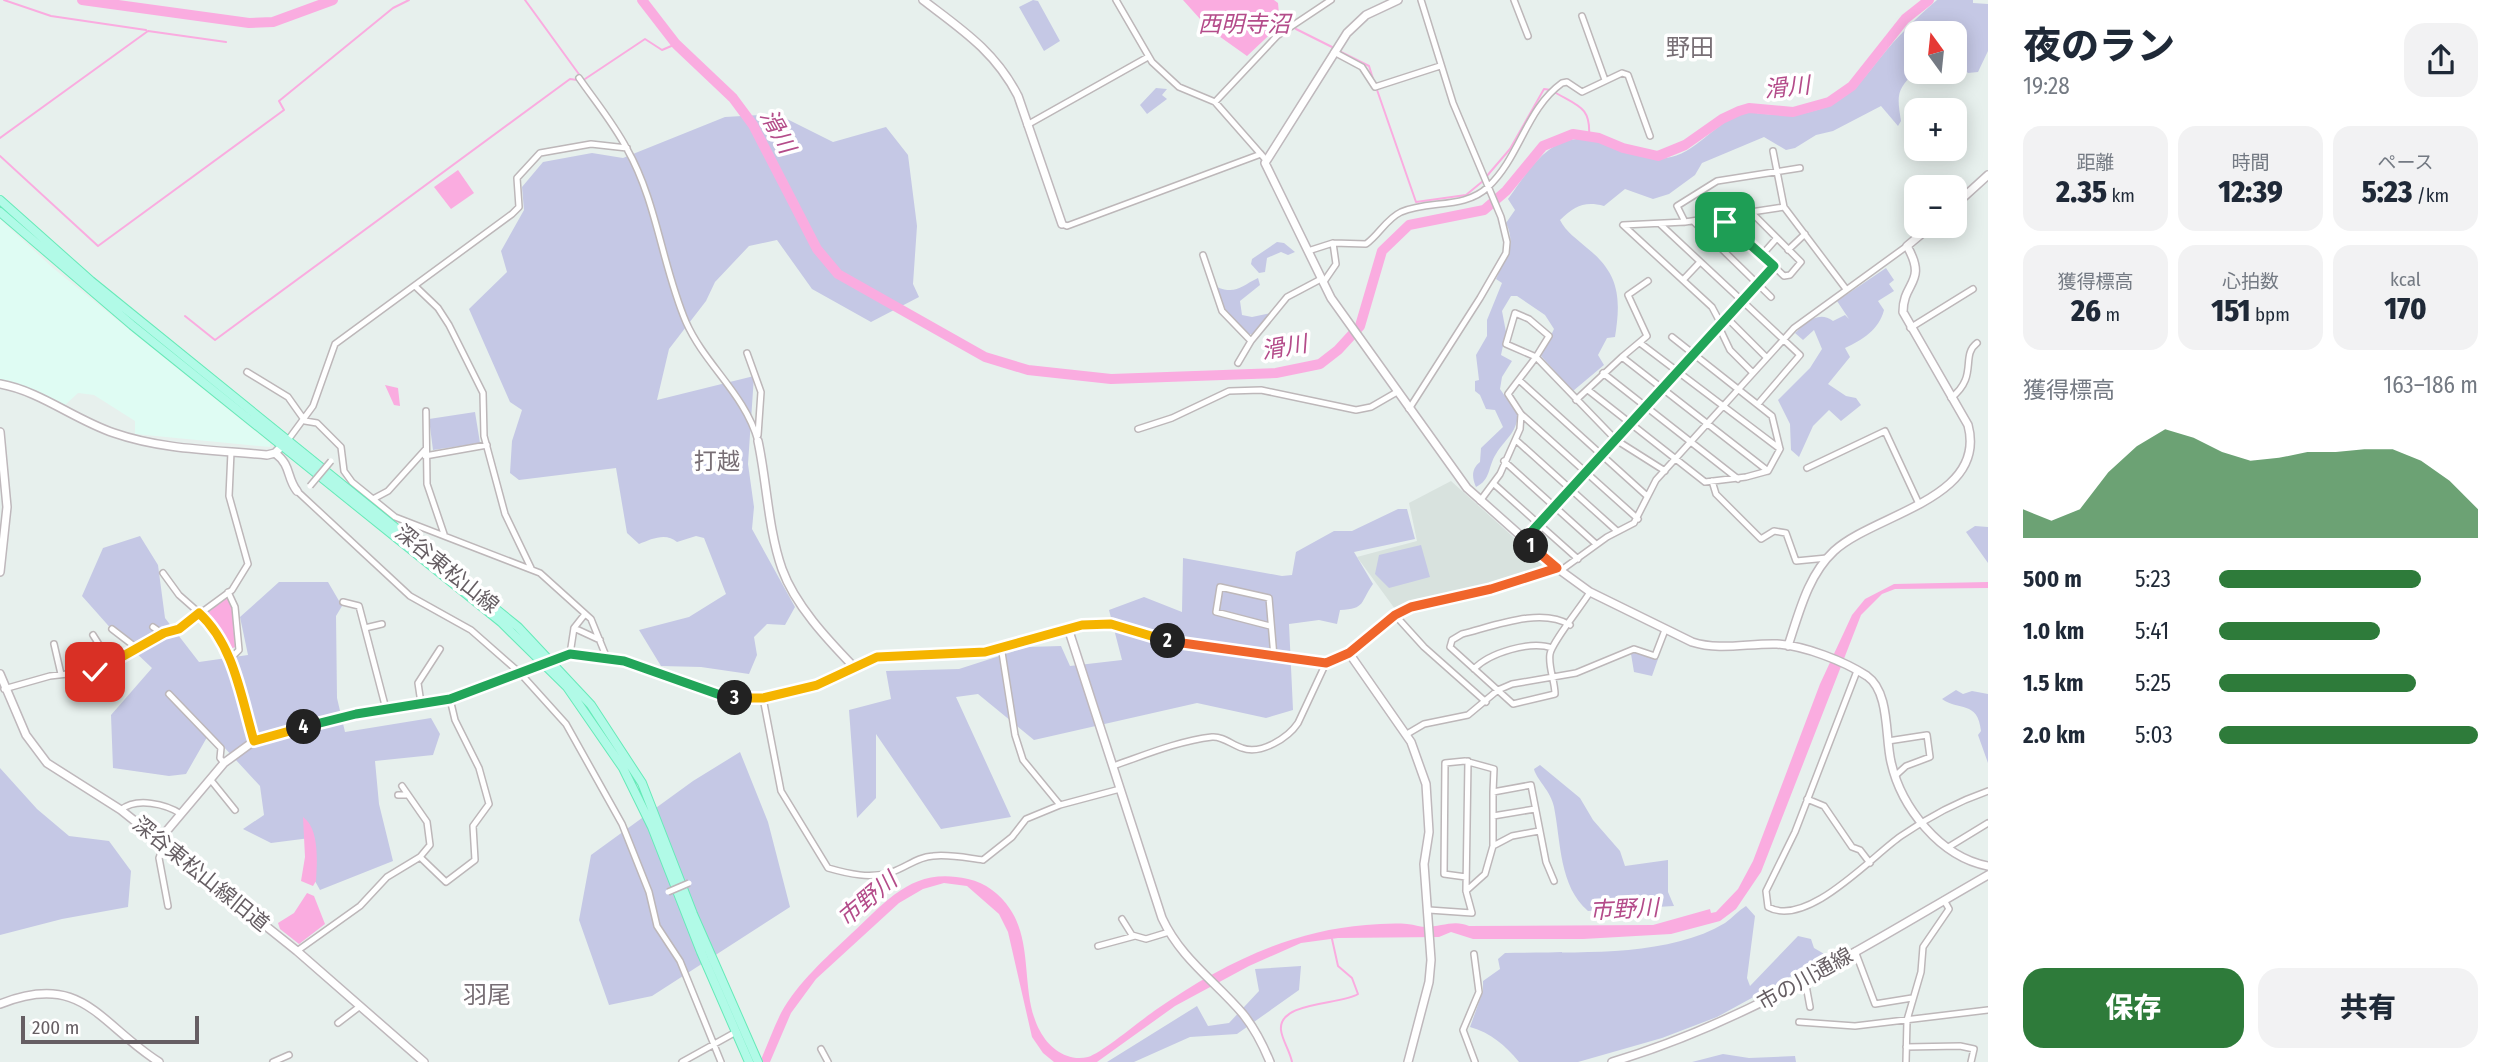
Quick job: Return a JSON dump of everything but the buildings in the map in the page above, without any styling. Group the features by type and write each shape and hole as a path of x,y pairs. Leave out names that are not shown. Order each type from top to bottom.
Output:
{"main road":[{"name":"深谷東松山線","path":"0,200 82,273 549,662 607,726 642,783 749,1056"},
{"name":"深谷東松山線","path":"0,212 52,259 285,443"},
{"name":"深谷東松山線","path":"549,662 585,709 634,787 736,1032 749,1056"},
{"path":"749,1056 758,1062"}],"street":[{"path":"923,0 988,50 1008,77 1062,224 1067,226 1263,157 1358,21 1398,0"},
{"path":"1116,0 1148,57 1179,88 1215,102 1263,157 1267,171 1322,281 1347,321 1456,475 1479,501 1558,570 1590,592 1665,630 1710,647 1788,646 1857,671 1878,688 1895,776 1905,798 1923,823 1947,848 1988,866"},
{"path":"1215,102 1277,36 1331,0"},
{"path":"1409,410 1506,253 1507,243 1502,217 1440,66 1421,0"},
{"path":"1514,0 1528,36"},
{"path":"1582,16 1605,80"},
{"path":"1334,52 1362,68 1375,87 1440,66"},
{"path":"1027,125 1148,57"},
{"path":"1308,251 1334,243 1366,244 1398,214 1415,207 1460,201 1489,188 1516,151 1523,133 1552,90 1567,82 1582,92 1622,73 1628,75 1650,136"},
{"path":"579,78 627,148 649,202 687,324 738,396 754,426 782,568 792,589 820,629 853,666"},
{"path":"275,453 304,421 335,344 519,207 517,177 540,153 592,144 627,148"},
{"path":"1773,151 1784,207 1846,289"},
{"path":"1685,222 1677,206 1717,181 1800,168"},
{"path":"1967,194 1988,175"},
{"path":"1753,373 1730,350 1712,307 1623,225 1723,218 1784,207"},
{"path":"1723,218 1784,276 1790,275 1801,262 1752,213"},
{"path":"1693,221 1771,297"},
{"path":"1660,224 1800,355 1758,404"},
{"path":"1788,250 1805,234"},
{"path":"168,906 159,858 162,842 181,814 224,763 254,741 386,709 450,699 570,654 606,656 723,696 763,698 817,685 877,657 956,655 1068,628 1111,624 1189,646 1326,663 1349,653 1395,615 1425,602 1478,593 1558,570 1638,519 1647,496 1665,471 1782,339 1808,314 1917,238"},
{"path":"1762,255 1776,239"},
{"path":"1238,363 1251,341 1287,297 1322,281 1336,264 1334,243"},
{"path":"1788,646 1814,575 1827,558 1852,538 1919,504 1955,482 1972,458 1971,433 1910,328 1903,307 1916,271 1907,246"},
{"path":"1203,255 1222,312 1251,341"},
{"path":"1683,280 1700,262"},
{"path":"1524,540 1774,266"},
{"path":"1576,400 1647,336 1628,295 1648,282"},
{"path":"415,286 438,308 449,325 483,393 487,445 505,514 531,568"},
{"path":"1910,328 1973,289"},
{"path":"1638,519 1521,414 1508,394 1536,357 1549,336 1529,319 1515,313 1506,344 1536,357 1616,440 1665,471"},
{"path":"1727,318 1766,358"},
{"path":"1588,390 1705,482 1738,479 1768,471 1780,449 1772,416 1672,337"},
{"path":"1640,343 1780,449"},
{"path":"1951,398 1969,376 1969,354 1977,343"},
{"path":"747,353 761,392 758,441"},
{"path":"1622,357 1768,471"},
{"path":"247,372 288,397 304,421 317,423 341,447 344,471 395,517 531,568 591,619 606,656"},
{"path":"1603,373 1738,479"},
{"path":"1519,380 1647,496"},
{"path":"0,384 130,438 158,445 275,453 286,461 291,483 297,491 410,596 471,630 520,673 566,723 601,783 637,860 657,926 681,961 721,1062"},
{"path":"1138,429 1172,418 1228,391 1261,390 1356,410 1371,407 1397,392"},
{"path":"426,411 425,453 429,494 444,534"},
{"path":"1479,501 1494,485 1516,440 1521,414"},
{"path":"1807,468 1885,431 1919,504"},
{"path":"0,432 7,507 0,572"},
{"path":"1516,440 1617,531"},
{"path":"373,499 388,491 425,453 487,445"},
{"path":"5,689 61,674 95,672 112,665 163,634 179,629 239,582 248,564 229,496 231,452"},
{"path":"310,486 331,461"},
{"path":"1504,461 1596,544"},
{"path":"1712,481 1716,494 1761,539 1774,531 1786,533 1796,561 1827,558"},
{"path":"1494,485 1578,559"},
{"path":"163,573 179,595 213,625 230,659 254,741"},
{"path":"1270,626 1216,612 1220,587 1269,598 1274,657"},
{"path":"229,592 235,607 239,650 230,659"},
{"path":"1570,625 1548,616 1457,636 1450,647 1514,704 1555,694 1550,662 1552,648 1570,625 1590,592"},
{"path":"343,602 357,603 386,709"},
{"path":"570,654 574,628 586,614"},
{"path":"1395,615 1424,647 1486,702"},
{"path":"365,628 382,624"},
{"path":"153,627 163,634"},
{"path":"574,628 600,640"},
{"path":"1068,628 1169,932 1199,971 1223,993 1259,1036 1270,1062"},
{"path":"112,629 138,649"},
{"path":"1406,734 1424,724 1468,715 1498,690 1512,684 1583,671 1634,649 1657,655 1665,630"},
{"path":"93,635 112,665"},
{"path":"54,644 61,674"},
{"path":"1474,669 1484,658 1494,653 1540,645 1552,648"},
{"path":"1001,646 1015,735 1023,760 1059,804"},
{"path":"421,703 418,683 440,649"},
{"path":"1349,653 1406,734 1422,766 1428,793 1429,832 1424,864 1431,948 1429,982 1408,1062"},
{"path":"1113,766 1166,748 1213,737 1250,750 1275,743 1293,731 1326,663"},
{"path":"1857,671 1807,799 1766,891 1768,906 1779,910 1811,903 1870,863 1899,837 1988,791 1988,797"},
{"name":"深谷東松山線旧道","path":"0,674 26,735 47,763 121,810 162,842 297,951 420,1061"},
{"path":"169,694 220,748 220,758 224,763"},
{"path":"763,698 781,791 828,868 858,876 893,872 912,861 934,856 983,860 1012,837 1026,819 1059,804 1120,789"},
{"path":"420,857 446,882 475,860 473,826 489,804 479,768 455,720 450,699"},
{"path":"1888,741 1927,735 1930,757 1906,766 1895,776"},
{"path":"1429,912 1472,913 1465,877 1468,761"},
{"path":"1465,877 1444,874 1445,763 1468,761 1494,769 1493,846 1485,874 1466,891"},
{"path":"210,779 235,810"},
{"path":"1493,792 1531,785 1539,831 1554,881"},
{"path":"297,951 360,906 387,877 420,857 430,845 425,818 402,786"},
{"path":"398,795 408,794"},
{"path":"1807,799 1824,806 1852,848 1860,849 1870,863"},
{"path":"121,810 125,806 148,803 181,814"},
{"path":"1493,816 1535,808"},
{"path":"1947,848 1988,823"},
{"path":"1493,846 1512,836 1539,831"},
{"name":"市の川通線","path":"1612,1062 1659,1048 1726,1021 1805,980 1988,875"},
{"path":"668,891 689,883"},
{"path":"1906,1062 1907,1020 1921,972 1925,942 1949,909 1944,900"},
{"path":"1122,919 1135,936"},
{"path":"1098,946 1135,936 1146,939 1169,932"},
{"path":"1854,951 1875,1004 1912,998"},
{"path":"1474,954 1479,992 1463,1030 1475,1062"},
{"path":"1805,980 1810,1007"},
{"path":"0,1004 36,994 70,997 94,1008 159,1062"},
{"path":"338,1023 359,1007"},
{"path":"1798,1022 1854,1026 1988,1010"},
{"path":"682,1062 736,1032"},
{"path":"1906,1047 1960,1046 1974,1049 1970,1062"},
{"path":"821,1049 828,1062"},
{"path":"273,1062 289,1055"}],"shaded area":[{"path":"1033,0 1038,1 1060,41 1044,51 1019,7"},
{"path":"1937,0 1973,0 1973,3 1988,4 1988,51 1978,72 1967,72 1967,21 1915,20"},
{"path":"1904,31 1904,84 1899,93 1901,121 1898,126 1881,106 1833,131 1816,135 1795,148 1786,150 1764,137 1702,163 1695,175 1669,194 1653,199 1625,189 1604,206 1580,206 1560,220 1569,232 1598,258 1612,278 1616,288 1618,311 1615,337 1607,338 1598,355 1604,365 1573,391 1541,356 1554,329 1545,315 1517,296 1511,296 1502,311 1506,332 1501,355 1512,361 1502,377 1500,389 1518,415 1517,422 1493,459 1487,477 1476,487 1473,474 1480,462 1481,448 1503,427 1495,410 1486,409 1480,395 1475,391 1475,381 1479,380 1476,355 1487,336 1487,320 1502,283 1496,279 1510,245 1506,223 1515,210 1508,199 1537,160 1548,150 1575,139 1591,140 1644,157 1666,158 1686,151 1723,123 1743,113 1792,115 1810,112 1843,98"},
{"path":"1156,88 1167,89 1162,95 1167,99 1147,114 1140,105"},
{"path":"777,114 833,142 886,127 908,155 917,226 913,284 919,297 871,322 812,289 777,240 749,246 715,282 706,301 669,349 657,400 754,376 748,464 754,507 752,529 795,607 785,625 767,624 754,637 757,655 749,674 701,667 661,666 639,630 689,617 726,594 704,538 696,536 677,542 668,537 658,537 639,544 627,533 616,468 519,480 510,473 512,441 522,410 510,402 469,309 507,272 501,251 524,210 522,187 543,162 592,153 623,158 725,117"},
{"path":"0,219 53,268 270,443 270,447 135,434 135,421 94,395 78,393 65,405 35,390 0,379"},
{"path":"1277,242 1284,243 1295,252 1288,255 1281,252 1267,258 1265,272 1259,273 1251,264 1252,259"},
{"path":"1886,268 1894,280 1889,284 1894,291 1878,301 1884,310 1882,317 1869,334 1845,348 1850,357 1828,384 1846,396 1856,398 1861,405 1841,421 1829,410 1813,426 1799,457 1791,450 1790,424 1778,400 1810,368 1822,349 1814,330 1803,340 1795,333 1817,317 1833,321 1845,315 1849,319 1837,301"},
{"path":"1258,278 1260,285 1240,301 1242,315 1252,317 1271,313 1252,334 1247,334 1224,311 1217,287 1234,290"},
{"path":"475,412 480,443 433,450 429,419"},
{"path":"1451,481 1542,563 1541,567 1468,590 1416,599 1395,609 1357,557 1417,541 1409,503"},
{"path":"1398,509 1407,509 1415,539 1354,552 1373,584 1361,603 1354,608 1340,610 1337,624 1319,620 1289,624 1293,710 1266,718 1197,703 1034,740 978,694 956,697 1011,817 941,829 876,734 876,798 857,818 849,710 891,699 886,671 959,669 1027,647 1061,646 1070,666 1122,660 1109,610 1144,597 1182,612 1183,558 1282,576 1292,575 1296,552 1334,531 1352,531"},
{"path":"1975,526 1988,527 1988,563 1966,532"},
{"path":"140,536 158,565 165,618 199,662 248,655 240,617 279,582 328,582 342,606 336,616 337,698 345,732 431,718 440,734 433,755 375,761 379,804 393,861 320,890 310,872 310,838 271,843 243,829 264,815 260,786 210,732 186,774 169,776 113,768 111,715 152,668 114,632 82,596 103,548"},
{"path":"1421,545 1430,577 1389,588 1375,574 1379,555"},
{"path":"1637,652 1658,659 1652,676 1634,672 1631,654"},
{"path":"1956,690 1963,694 1972,691 1988,694 1988,763 1978,735 1981,731 1976,715 1972,710 1942,699"},
{"path":"740,752 768,822 790,907 652,996 609,1005 579,920 591,855 693,781"},
{"path":"1540,765 1580,798 1593,820 1620,851 1625,866 1668,860 1668,892 1674,906 1588,911 1578,901 1566,876 1552,801 1534,769"},
{"path":"0,768 37,809 69,836 109,841 131,871 128,907 62,919 0,935"},
{"path":"1746,906 1755,916 1747,978 1750,986 1798,936 1811,939 1814,948 1826,955 1717,1017 1662,1038 1578,1062 1519,1062 1497,1040 1470,1027 1483,991 1483,981 1500,969 1498,959 1505,953 1618,951 1675,943 1701,935 1725,923"},
{"path":"1301,966 1299,990 1237,1034 1190,1037 1134,1062 1107,1062 1197,1006 1208,1026 1229,1023 1259,991 1255,969"},
{"path":"1723,1054 1749,1058 1795,1056 1796,1062 1692,1062"}],"water":[{"name":"西明寺沼","path":"1183,0 1274,0 1278,3 1280,25 1247,56 1209,29"},
{"path":"458,170 474,193 451,209 434,187"},
{"path":"385,385 398,388 400,406 394,405"},
{"path":"1988,582 1988,588 1895,589 1882,594 1861,615 1761,872 1736,909 1720,921 1671,934 1583,939 1473,939 1451,932 1439,937 1338,938 1301,943 1249,966 1175,1006 1097,1062 1054,1062 1043,1053 1032,1037 1008,932 999,914 967,886 944,883 923,889 899,903 816,979 791,1013 770,1062 760,1062 781,1013 813,971 890,898 917,882 932,877 949,876 981,883 1006,904 1022,938 1030,1002 1040,1031 1048,1043 1059,1052 1080,1058 1103,1049 1157,1009 1206,978 1257,953 1310,934 1366,925 1393,924 1425,927 1456,923 1469,926 1653,925 1710,909 1711,913 1716,912 1738,889 1753,861 1820,684 1852,615 1865,599 1894,584"},
{"path":"229,597 235,647 229,650 206,613"},
{"path":"303,817 315,838 317,865 313,886 301,881 305,857"},
{"path":"307,893 314,896 325,924 299,944 280,929 278,923 294,913"}],"waterway":[{"path":"4,0 51,16 146,30"},
{"name":"滑川","path":"82,0 249,23 273,22 333,0"},
{"path":"0,156 98,246 284,110 279,101 393,8 409,0"},
{"path":"525,0 581,77"},
{"name":"滑川","path":"642,0 676,44 733,98 753,125 817,249 838,274 985,357 1028,370 1111,379 1276,373 1320,364 1338,350 1360,326 1382,251 1409,225 1484,210 1506,191 1543,146 1573,134 1599,138 1623,148 1658,156 1685,145 1722,119 1739,111 1749,108 1793,112 1829,102 1852,86 1905,19 1929,0"},
{"path":"1279,12 1296,29 1334,48"},
{"path":"0,138 148,31 226,42"},
{"path":"582,81 645,39 662,50 676,44"},
{"path":"1339,51 1369,66 1374,82"},
{"path":"185,316 215,340 570,79 577,80"},
{"path":"1376,87 1416,202 1466,195 1483,181"},
{"path":"1486,177 1510,149 1544,89 1551,90"},
{"path":"1556,93 1582,109 1588,119 1589,136"},
{"path":"1292,1062 1281,1030 1283,1021 1300,1009 1358,994 1352,978 1338,966 1332,939"}],"district":[{"name":"野田","path":"1690,48"},
{"name":"打越","path":"717,461"},
{"name":"羽尾","path":"487,995"}],"route":[{"path":"95,672 103,670 164,633 179,629 199,613 213,625 230,659 254,741 268,735 356,714 450,699 570,654 606,656 723,696 745,699 779,695 817,685 877,657 985,652 1068,628 1097,623 1111,624 1189,646 1326,663 1349,653 1395,615 1411,607 1491,589 1557,568 1524,540 1774,266 1725,222"}],"water label":[{"name":"市野川","path":"867,899"},
{"name":"市野川","path":"1624,909"}]}
